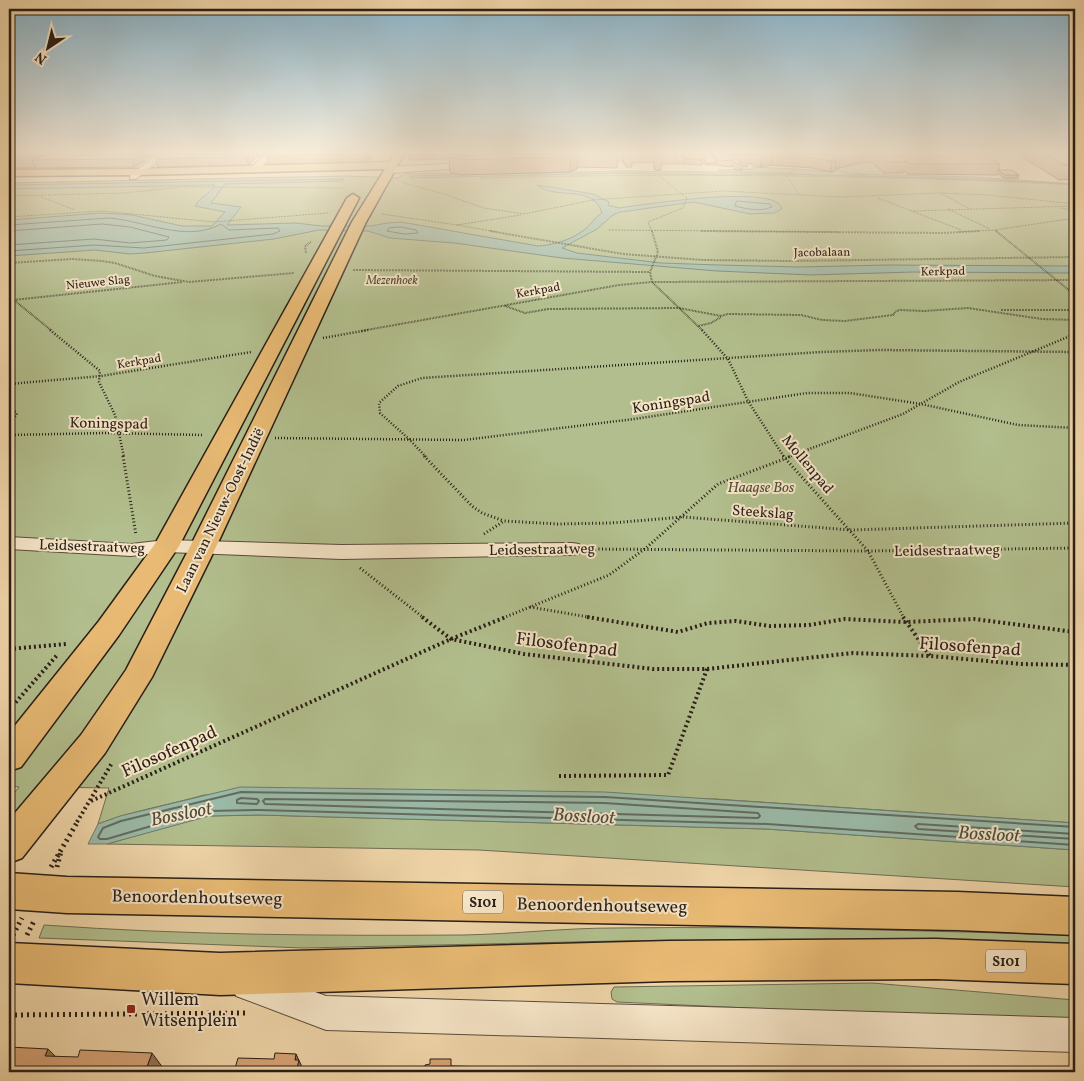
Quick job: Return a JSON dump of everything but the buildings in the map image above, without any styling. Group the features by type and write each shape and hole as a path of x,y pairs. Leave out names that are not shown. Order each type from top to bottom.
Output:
{"main road":[{"name":"Laan van Nieuw-Oost-Indië","path":"9,846 93,744 137,677 203,547 301,342 356,204"},
{"name":"Laan van Nieuw-Oost-Indië","path":"9,757 109,628 166,546 274,347 346,229 364,204"},
{"name":"Benoordenhoutseweg","path":"9,891 77,895 958,911 1075,916"},
{"name":"S101","path":"9,963 220,974 679,961 936,959 1075,964"}],"street":[{"name":"Leidsestraatweg","path":"9,543 132,550 166,546 341,552 572,549"},
{"path":"220,974 326,1013 885,1031 1075,1034"}],"path":[{"path":"59,204 76,211"},
{"path":"474,204 484,208 524,214"},
{"path":"458,225 571,204"},
{"path":"652,282 650,272 659,257 657,239 648,223 650,220 684,208 687,204"},
{"path":"894,204 964,231"},
{"path":"961,204 970,209"},
{"path":"1028,208 1032,204"},
{"path":"913,212 948,209 1057,208 1075,205"},
{"path":"1057,208 1075,211"},
{"path":"948,209 991,230"},
{"path":"9,217 76,211 129,212 214,222 328,213"},
{"name":"Jacobalaan","path":"380,214 458,225 623,254 659,257 764,261 1075,257"},
{"path":"609,230 887,233 995,230 1075,218"},
{"path":"995,230 1075,296"},
{"name":"Kerkpad","path":"301,342 611,286 652,282 1075,280"},
{"name":"Nieuwe Slag","path":"14,300 189,282"},
{"name":"Mollenpad","path":"652,282 698,326 728,359 748,401 785,459 868,550 906,622 931,656"},
{"path":"9,300 14,300 100,371 99,382 115,415 120,435 138,542"},
{"path":"504,305 525,313 548,309 679,308 721,316"},
{"path":"698,326 711,323 721,316 728,314 801,315 822,320 845,321 894,315 896,311 908,309 926,311 931,309 1075,310"},
{"path":"983,310 1015,313 1038,318 1075,320"},
{"path":"341,552 388,591 451,638 609,575 646,548 718,484 903,414 959,382 1075,334"},
{"name":"Kerkpad","path":"9,384 101,376 274,347"},
{"path":"728,359 880,350 1075,352"},
{"name":"Steekslag","path":"728,359 413,380 389,392 378,407 380,413 409,438 472,506 482,513 504,521 558,524 611,523 683,517 851,530 1075,523"},
{"name":"Koningspad","path":"267,438 464,440 634,419 798,394 840,393 921,404 1018,425 1075,428"},
{"path":"9,410 17,414 9,421"},
{"name":"Koningspad","path":"9,435 106,433 120,435 210,435"},
{"path":"458,550 504,521"},
{"name":"Leidsestraatweg","path":"572,549 868,550 1075,548"},
{"path":"529,607 678,632 708,623 736,621 770,626 809,625 845,619 906,622 974,619 1075,632"},
{"name":"Filosofenpad","path":"91,800 209,750 451,638 534,655 653,669 707,669 854,653 931,656 1021,664 1075,665"},
{"path":"9,650 66,644"},
{"path":"559,776 668,775 707,669"},
{"path":"9,1015 251,1012"}],"green space":[{"name":"Haagse Bos","path":"9,204 1075,204 1075,823 715,799 204,795 98,824 109,788 49,787 9,829 9,800 19,787 9,786"},
{"path":"259,815 766,829 1075,850 1075,887 479,850 107,844 193,819 209,816"},
{"path":"44,925 202,933 359,935 464,935 614,928 845,929 1075,935 1075,945 901,940 615,941 304,948 39,938"},
{"path":"872,983 1075,1000 1075,1019 834,1012 617,1002 612,999 611,992 614,987"}],"water":[{"path":"222,204 241,207 227,225 295,223 322,226 371,226 401,222 538,246 556,243 579,234 602,213 597,204 608,204 619,208 646,204 676,204 620,212 613,215 597,229 562,248 577,253 661,263 799,267 888,265 1075,266 1075,273 913,272 811,275 717,271 562,258 454,243 390,238 368,231 319,230 274,239 145,253 130,254 95,250 9,256 9,220 102,213 132,215 182,226 212,226 225,212 195,206"},
{"path":"705,204 778,204 782,209 774,213 750,214"},
{"name":"Bossloot","path":"240,787 605,792 1075,823 1075,850 766,829 259,815 209,816 107,844 88,844 98,824 120,816"}],"place":[{"name":"Willem Witsenplein","path":"131,1009"}],"park label":[{"name":"Mezenhoek","path":"392,280"}]}
